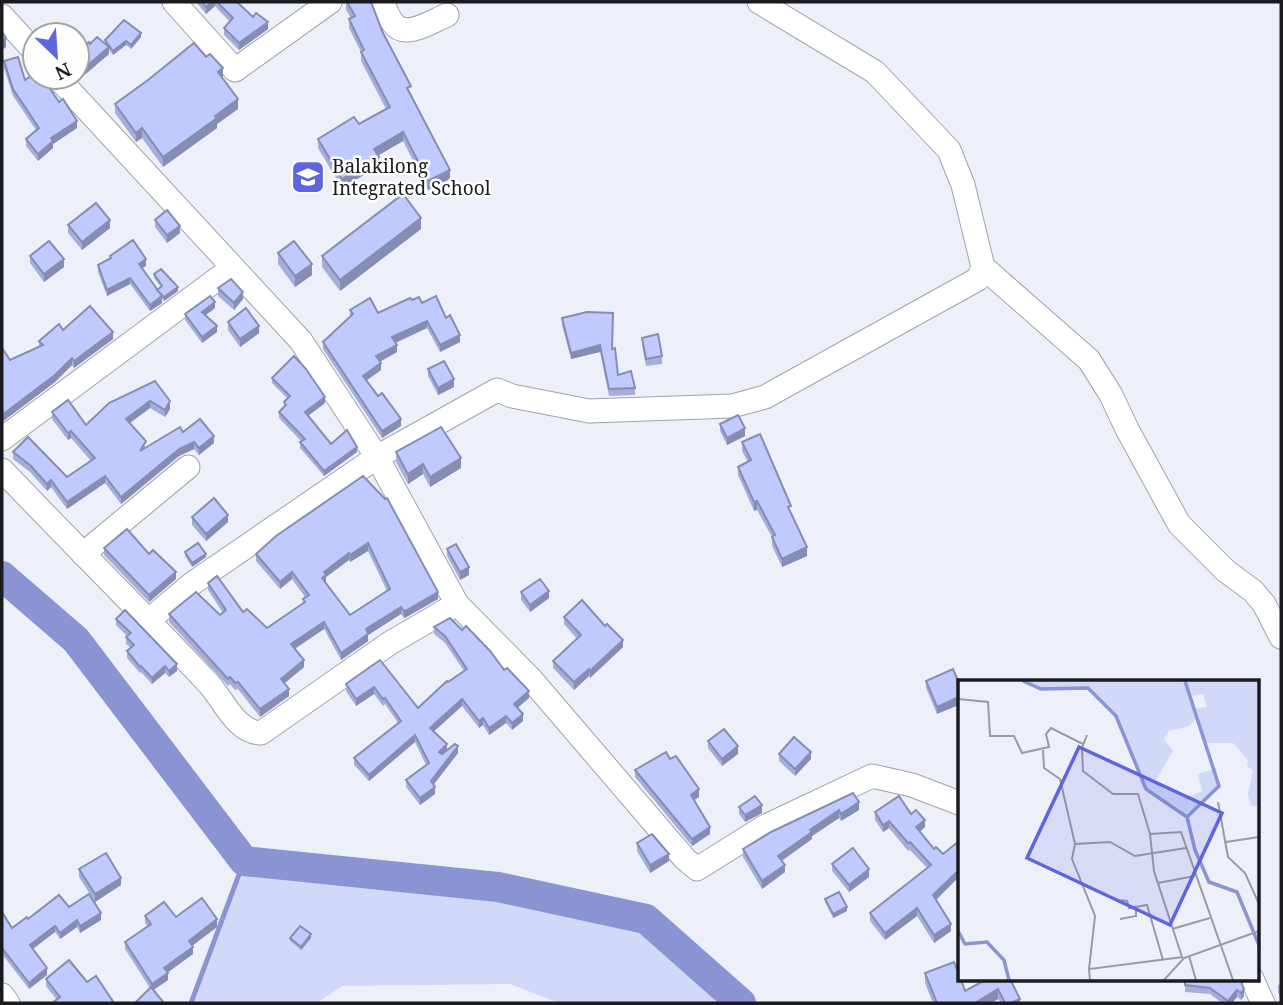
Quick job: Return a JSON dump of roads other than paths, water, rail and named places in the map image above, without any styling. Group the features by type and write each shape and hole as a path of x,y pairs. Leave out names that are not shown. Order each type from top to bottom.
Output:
{"street":[{"path":"174,2 235,70 318,5"},
{"path":"382,2 394,26 403,30 413,30 447,15"},
{"path":"759,2 875,72 949,150 963,185 983,267 1089,360 1111,395 1126,429 1179,523 1226,571 1253,591 1264,604 1281,637"},
{"path":"2,16 21,37"},
{"path":"70,91 301,341 377,457 457,604 530,678 685,859 697,869 764,827 872,776 912,785 958,803"},
{"path":"149,620 193,583 377,457 497,390 512,396 589,411 732,406 765,397 978,279 983,267"},
{"path":"2,439 232,268"},
{"path":"83,554 188,467"},
{"path":"2,470 213,688 242,728 261,733 390,643 457,604"},
{"path":"1253,981 1263,1003"},
{"path":"2,995 8,1003"}],"waterway":[{"path":"2,576 76,640 244,861 498,887 646,919 741,1003"},
{"path":"191,1003 244,861"}],"place":[{"name":"Balakilong Integrated School","path":"308,177"}]}
